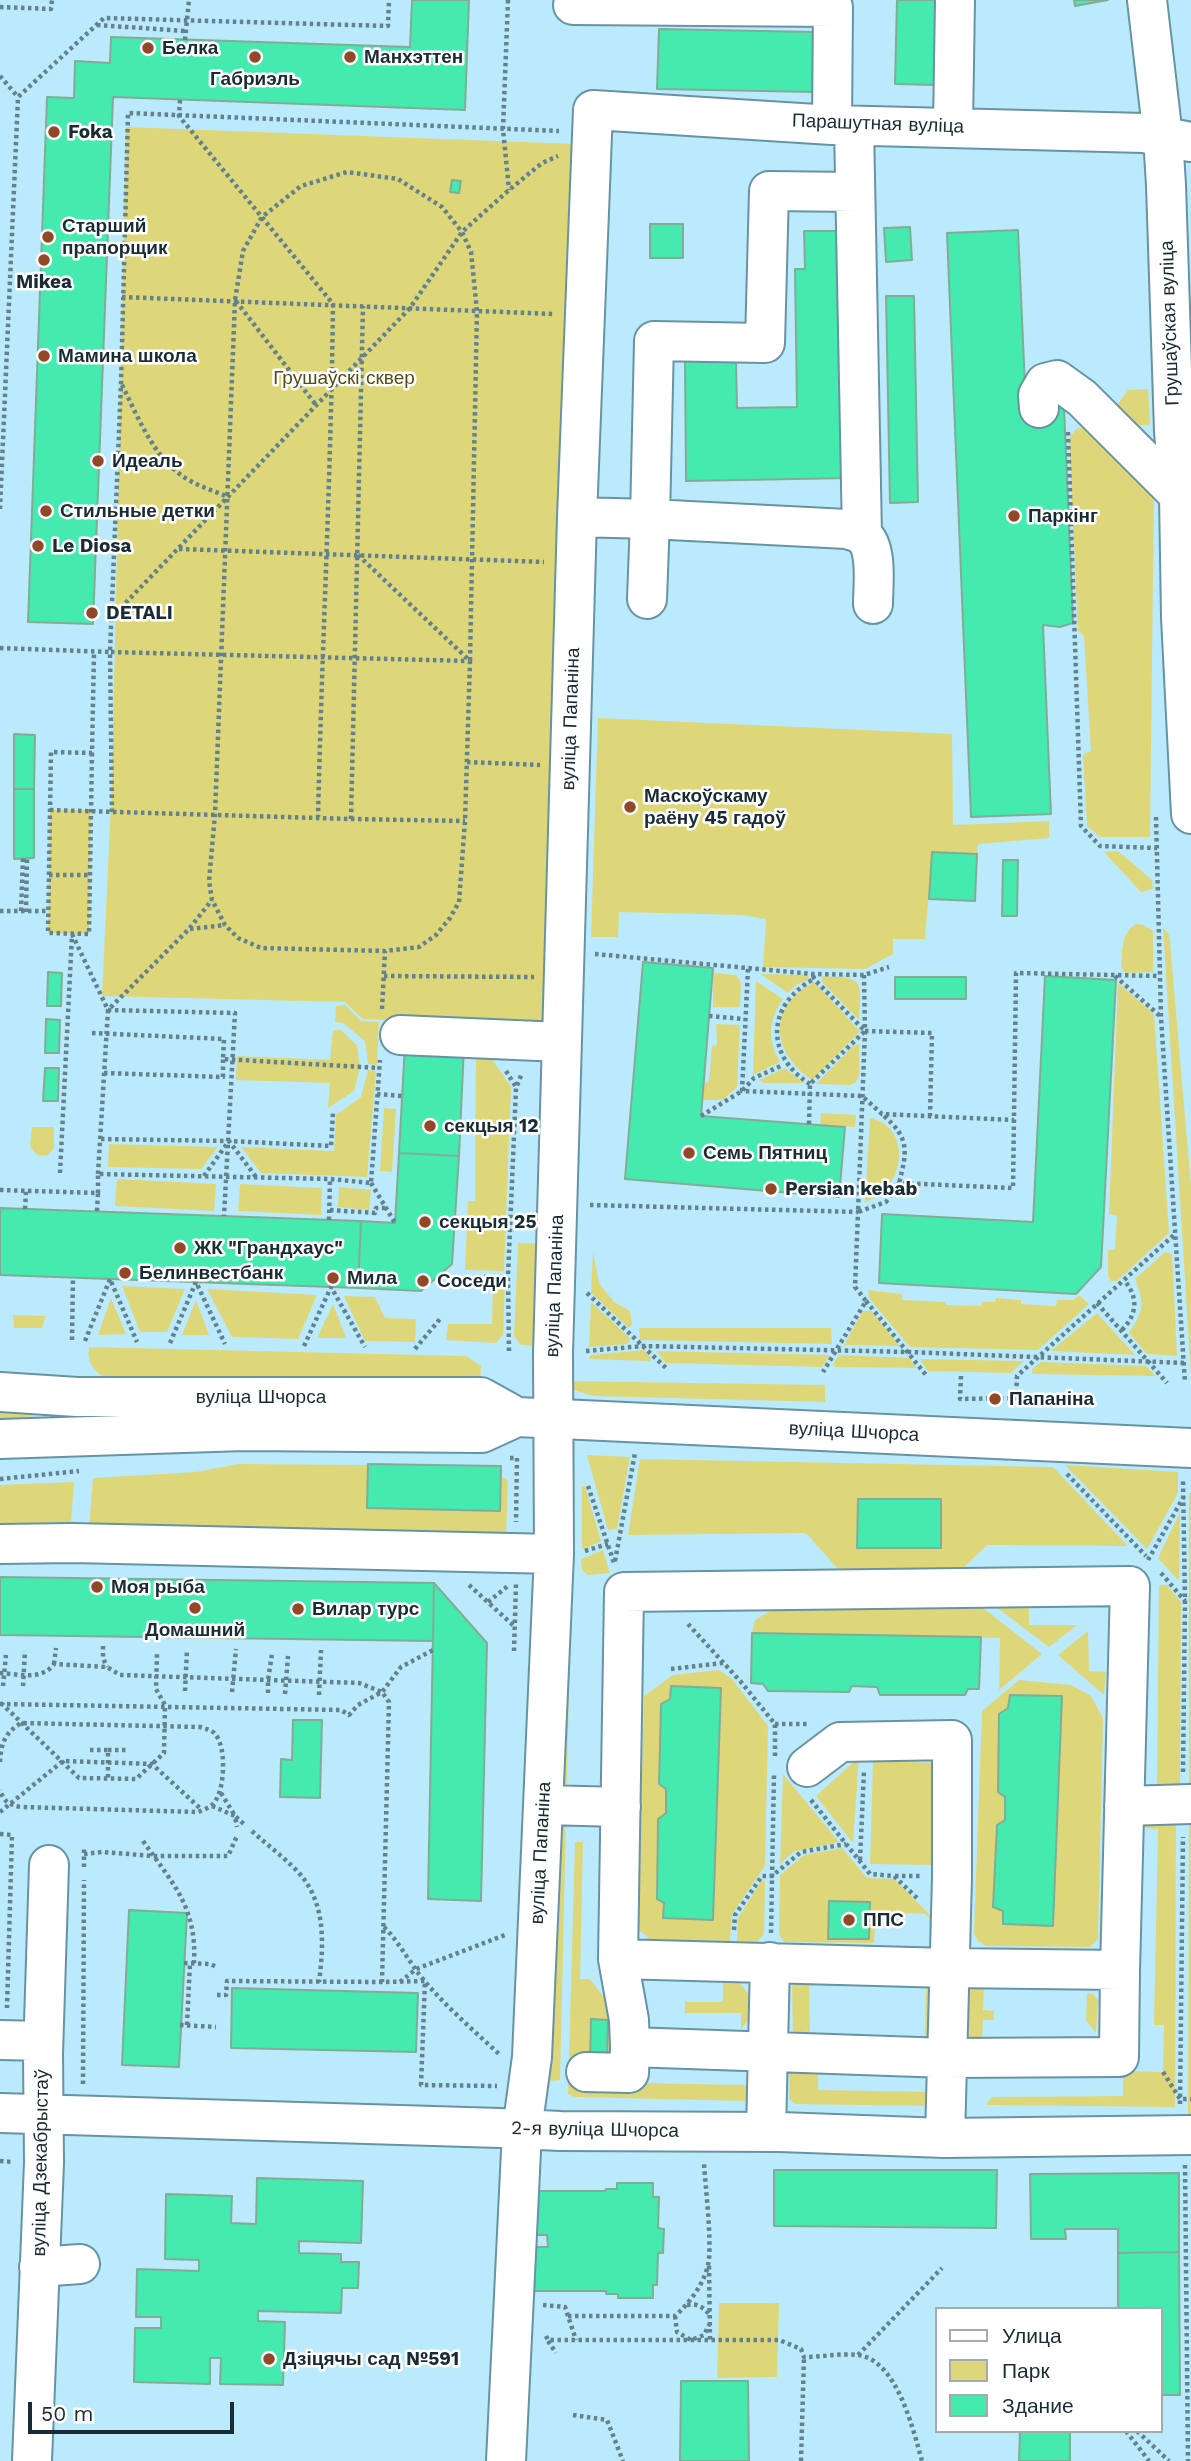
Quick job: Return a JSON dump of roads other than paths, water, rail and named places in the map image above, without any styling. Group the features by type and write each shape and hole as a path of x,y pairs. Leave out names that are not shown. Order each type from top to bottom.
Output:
{"street":[{"path":"953,127 955,0"},
{"name":"Грушаўская вуліца","path":"1147,0 1177,139 1181,617 1191,814"},
{"path":"573,5 833,7 843,125 855,192 862,534"},
{"name":"Парашутная вуліца","path":"579,121 953,127 1144,133 1177,139"},
{"name":"вуліца Папаніна","path":"506,2461 522,2130 532,2057 544,1805 565,1554 535,1418 561,1042 577,517 579,121"},
{"path":"647,599 654,341 765,343 769,191 855,192"},
{"path":"1054,414 1038,396 1045,383 1057,380 1082,398 1121,437 1180,464"},
{"path":"1121,437 1180,464"},
{"path":"577,517 847,529 862,534 869,542 873,558 873,604"},
{"path":"388,1033 561,1042"},
{"name":"вуліца Шчорса","path":"0,1392 77,1396 481,1397 535,1418 1187,1460"},
{"name":"вуліца Шчорса","path":"0,1439 244,1431 482,1433 535,1418"},
{"path":"0,1544 73,1543 565,1554"},
{"path":"586,2073 628,2073 629,2020 618,1959 624,1592 1130,1587 1119,2057 947,2058 629,2047"},
{"path":"793,1770 840,1742 952,1740 945,2138"},
{"path":"1124,1806 1187,1804"},
{"path":"544,1805 621,1807"},
{"name":"вуліца Дзекабрыстаў","path":"32,2461 44,2162 43,2041 67,1859"},
{"path":"618,1959 1120,1970"},
{"path":"766,2132 770,1962"},
{"path":"4,2026 43,2041"},
{"name":"2-я вуліца Шчорса","path":"0,2113 522,2130 766,2132 945,2138 1184,2123"},
{"path":"39,2267 80,2264"}],"place":[{"name":"Белка","path":"148,48"},
{"name":"Габриэль","path":"255,57"},
{"name":"Манхэттен","path":"350,57"},
{"name":"Foka","path":"54,132"},
{"name":"Старший прапорщик","path":"48,237"},
{"name":"Mikea","path":"44,260"},
{"name":"Мамина школа","path":"44,356"},
{"name":"Идеаль","path":"98,461"},
{"name":"Стильные детки","path":"46,511"},
{"name":"Паркінг","path":"1014,516"},
{"name":"Le Diosa","path":"38,546"},
{"name":"DETALI","path":"92,613"},
{"name":"Маскоўскаму раёну 45 гадоў","path":"630,807"},
{"name":"секцыя 12","path":"430,1126"},
{"name":"Семь Пятниц","path":"689,1153"},
{"name":"Persian kebab","path":"771,1189"},
{"name":"секцыя 25","path":"425,1222"},
{"name":"ЖК \"Грандхаус\"","path":"180,1248"},
{"name":"Белинвестбанк","path":"125,1273"},
{"name":"Мила","path":"333,1278"},
{"name":"Соседи","path":"423,1281"},
{"name":"Папаніна","path":"995,1399"},
{"name":"Моя рыба","path":"97,1587"},
{"name":"Домашний","path":"195,1608"},
{"name":"Вилар турс","path":"298,1609"},
{"name":"ППС","path":"849,1920"},
{"name":"Дзіцячы сад №591","path":"269,2359"}],"park label":[{"name":"Грушаўскі сквер","path":"344,378"}]}
